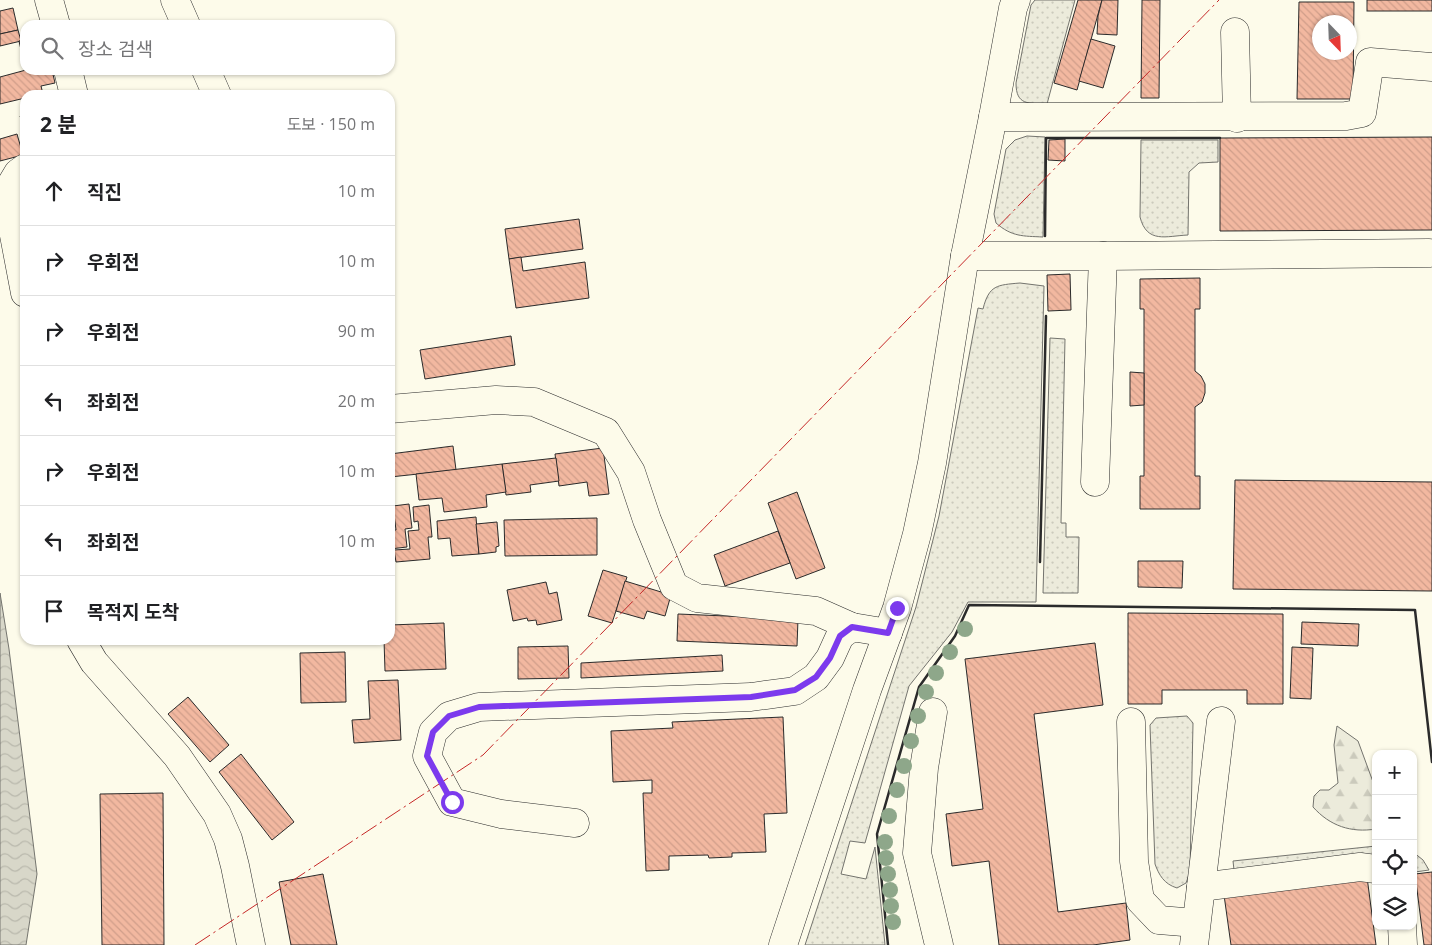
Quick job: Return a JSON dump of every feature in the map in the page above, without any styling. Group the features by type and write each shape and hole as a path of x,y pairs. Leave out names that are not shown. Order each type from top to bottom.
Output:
{"street":[{"path":"49,0 55,20"},
{"path":"175,0 184,20"},
{"path":"783,945 867,690 897,608 917,534 932,463 965,256 1016,0"},
{"path":"1235,32 1237,118"},
{"path":"993,118 1346,116 1362,113 1370,62 1432,67"},
{"path":"69,75 73,90"},
{"path":"208,75 215,90"},
{"path":"20,172 6,193 20,267"},
{"path":"965,256 1429,253"},
{"path":"1095,482 1104,256"},
{"path":"395,408 496,400 534,402 606,432 631,472 646,520 674,586 697,598 816,612 852,627 888,633"},
{"path":"575,823 501,814 452,802 427,756 433,732 449,716 479,707 751,697 795,690 816,677 830,658 840,636 852,627"},
{"path":"83,645 94,662 177,756 216,814 228,839 251,945"},
{"path":"933,712 924,768 916,853 939,945"},
{"path":"1131,722 1134,861 1140,900 1159,920 1195,934 1221,721"},
{"path":"1201,887 1360,867 1372,868"},
{"path":"1402,930 1403,945"}],"green space":[{"path":"1035,0 1075,0 1047,104 1025,102 1018,96 1016,83 1031,5"},
{"path":"1027,136 1045,137 1043,237 1024,236 1007,231 996,223 994,214 1006,149 1015,140"},
{"path":"1141,140 1218,140 1218,162 1199,163 1189,172 1188,235 1165,237 1152,235 1143,226 1140,217"},
{"path":"1020,283 1044,286 1036,602 968,602 952,632 909,686 865,843 850,841 841,874 866,879 875,847 885,945 805,945 916,607 939,516 978,308 983,309 988,295 995,288"},
{"path":"1050,338 1065,339 1061,523 1066,523 1066,537 1079,537 1078,593 1043,593"},
{"path":"1187,716 1193,723 1190,872 1186,883 1177,888 1163,879 1155,864 1150,725 1156,718"},
{"path":"1337,726 1358,741 1372,779 1372,829 1358,830 1342,827 1326,819 1313,807 1314,796 1320,790 1329,790 1338,783 1334,745"},
{"path":"1372,846 1372,862 1235,879 1233,861"},
{"path":"1417,855 1423,860 1429,870 1417,872"}],"water":[{"path":"0,593 9,649 37,874 26,945 0,945"}],"building":[{"path":"1078,0 1102,0 1077,90 1054,83"},
{"path":"1102,0 1118,0 1117,35 1097,34 1098,16"},
{"path":"1142,0 1160,0 1159,98 1141,98"},
{"path":"1367,0 1432,0 1432,11 1367,11"},
{"path":"1299,2 1354,2 1354,15 1312,15 1312,60 1353,60 1353,99 1297,99"},
{"path":"13,8 18,30 0,34 0,11"},
{"path":"18,30 20,41 0,46 0,34"},
{"path":"1091,39 1115,46 1103,88 1079,81"},
{"path":"20,72 20,75 53,75 55,83 41,86 42,90 20,90 20,99 0,104 0,77"},
{"path":"17,134 20,144 20,156 0,161 0,139"},
{"path":"1432,137 1432,230 1220,231 1220,138"},
{"path":"1065,139 1065,161 1048,160 1049,140"},
{"path":"579,219 583,249 509,259 505,229"},
{"path":"521,257 523,271 585,262 589,298 516,308 509,259"},
{"path":"1070,274 1071,310 1048,311 1047,275"},
{"path":"1200,278 1200,309 1195,309 1195,371 1201,376 1205,384 1205,393 1202,402 1195,407 1195,476 1200,476 1200,509 1140,509 1140,476 1144,476 1144,309 1140,309 1140,279"},
{"path":"511,336 515,365 425,379 420,350"},
{"path":"1130,372 1144,373 1144,405 1130,406"},
{"path":"453,446 456,470 395,476 395,453"},
{"path":"603,448 609,494 589,496 587,482 559,486 555,454"},
{"path":"556,458 559,481 530,485 531,492 506,495 502,464"},
{"path":"502,464 506,492 486,495 487,507 444,512 442,498 419,500 416,474"},
{"path":"1235,480 1432,482 1432,591 1233,589"},
{"path":"797,492 825,568 796,579 768,503"},
{"path":"409,504 412,528 405,529 407,547 395,548 395,506"},
{"path":"429,505 432,537 428,537 430,559 396,562 395,550 410,549 408,531 419,530 418,521 414,522 413,507"},
{"path":"476,517 479,554 452,556 450,538 438,539 437,521"},
{"path":"597,518 597,555 505,556 504,520"},
{"path":"497,522 499,546 496,547 496,552 479,554 476,524"},
{"path":"778,531 790,563 725,586 714,555"},
{"path":"1138,561 1183,561 1182,588 1138,587"},
{"path":"603,570 627,577 612,623 588,616"},
{"path":"625,581 671,595 665,616 647,611 644,619 616,611"},
{"path":"546,582 549,594 557,592 562,620 537,625 536,620 528,621 527,618 513,621 507,590"},
{"path":"1128,613 1283,614 1283,704 1247,704 1247,690 1162,690 1162,704 1128,704"},
{"path":"678,614 798,619 797,646 677,641"},
{"path":"1302,622 1359,624 1358,646 1301,644"},
{"path":"444,623 446,669 385,671 384,645 395,645 395,625"},
{"path":"1095,643 1103,705 1034,714 1058,912 1126,903 1130,940 1093,945 999,945 989,861 952,866 946,814 983,809 965,659"},
{"path":"568,646 569,678 518,679 518,647"},
{"path":"1292,647 1313,648 1311,699 1290,698"},
{"path":"345,652 346,702 301,703 300,653"},
{"path":"722,655 723,671 581,678 581,663"},
{"path":"398,680 401,740 354,743 352,720 370,719 368,681"},
{"path":"188,697 229,745 210,762 168,714"},
{"path":"783,717 787,813 764,814 766,852 732,853 732,857 709,858 708,855 669,856 669,870 646,871 643,793 652,793 652,780 613,782 611,731 673,728 672,722"},
{"path":"241,754 294,822 272,840 219,772"},
{"path":"163,793 164,945 102,945 100,794"},
{"path":"1432,872 1432,945 1424,945 1417,890 1417,874"},
{"path":"323,874 337,945 291,945 279,882"},
{"path":"1367,877 1372,930 1374,930 1376,945 1231,945 1224,895"}],"wall":[{"path":"1045,236 1046,138 1220,138"},
{"path":"1040,562 1046,316"},
{"path":"888,945 877,834 919,687 955,636 969,605 1415,610 1432,762"}],"power":[{"path":"195,945 483,755 1219,0"}],"route":[{"path":"452,802 427,756 433,732 449,716 479,707 751,697 795,690 816,677 830,658 840,636 852,627 888,633 897,608"}]}
